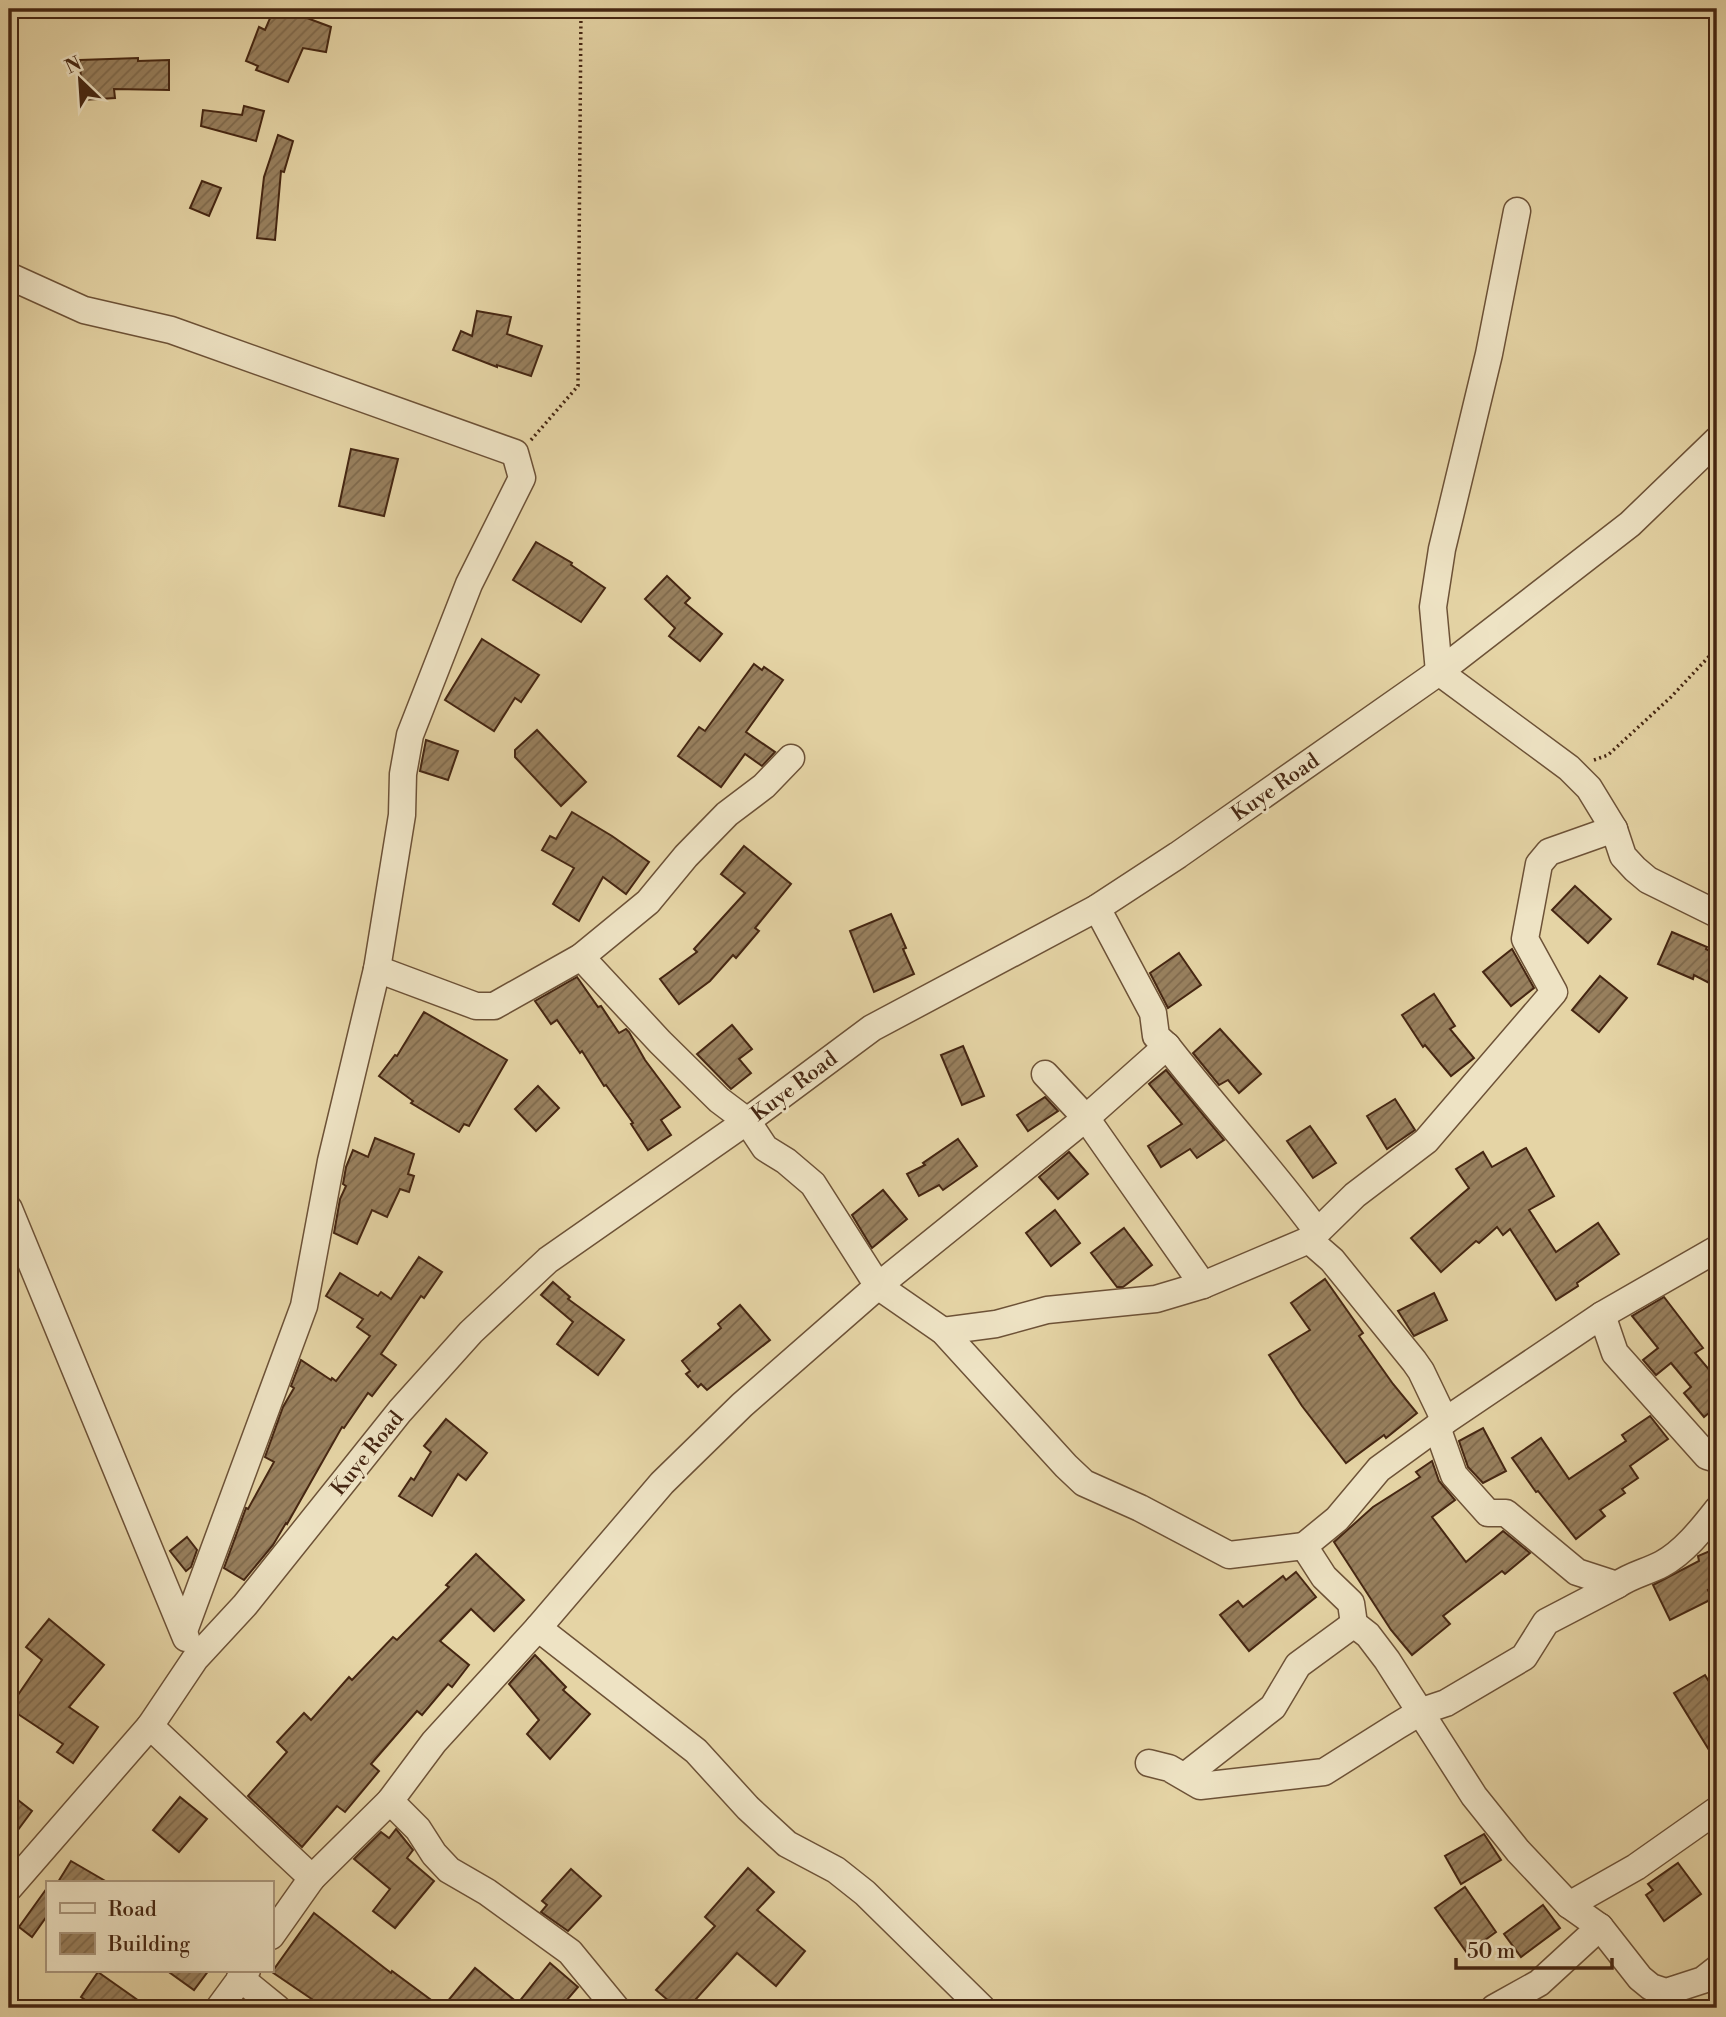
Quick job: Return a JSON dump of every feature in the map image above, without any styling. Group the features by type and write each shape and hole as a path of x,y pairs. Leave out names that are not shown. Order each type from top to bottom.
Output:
{"street":[{"path":"1517,211 1489,354 1442,549 1433,607 1439,672 1569,768 1589,788 1614,829 1623,856 1635,869 1648,880 1717,914"},
{"path":"9,276 84,310 170,330 515,453 522,478 469,584 410,735 403,774 402,815 377,969 331,1161 304,1306 184,1631"},
{"name":"Kuye Road","path":"9,1888 150,1726 195,1659 245,1605 400,1411 471,1332 548,1260 747,1121 872,1028 1097,908 1178,855 1439,672 1630,524 1717,440"},
{"path":"377,969 476,1006 494,1006 581,957 648,902 686,856 727,814 764,786 791,758"},
{"path":"943,1331 996,1324 1047,1310 1156,1299 1203,1285 1313,1236 1355,1195 1426,1141 1554,992 1525,939 1539,864 1549,852 1614,829"},
{"path":"1097,908 1153,1013 1156,1036 1277,1177 1313,1236 1421,1371 1441,1424 1454,1475 1488,1513 1506,1513 1577,1572 1617,1585"},
{"path":"581,957 660,1042 719,1100 747,1121 765,1148 786,1161 813,1184 878,1286 943,1331 1084,1483 1140,1508 1229,1555 1304,1546 1337,1519 1379,1469 1441,1424 1602,1315 1717,1249"},
{"path":"273,1933 312,1878 390,1801 434,1742 538,1628 662,1483 742,1405 878,1286 1086,1118 1167,1046"},
{"path":"1045,1074 1086,1118 1203,1285"},
{"path":"12,1225 195,1659"},
{"path":"1602,1315 1615,1353 1707,1456 1717,1459"},
{"path":"1149,1763 1169,1768 1200,1786 1324,1772 1422,1711 1446,1703 1524,1657 1546,1622 1630,1576 1663,1563 1699,1533 1717,1510"},
{"path":"1304,1546 1324,1577 1351,1603 1354,1623 1368,1635 1387,1660 1474,1796 1518,1851 1569,1905 1600,1927 1640,1978 1651,1987 1666,1992 1703,1980 1717,1969"},
{"path":"1185,1776 1273,1707 1298,1665 1354,1623"},
{"path":"538,1628 696,1751 748,1808 787,1844 836,1870 865,1893 982,2008"},
{"path":"150,1726 312,1878"},
{"path":"390,1801 418,1829 434,1854 449,1870 487,1892 570,1952 616,2008"},
{"path":"1569,1905 1636,1867 1717,1810"},
{"path":"1494,2008 1539,1983 1600,1927"},
{"path":"219,2008 244,1974 277,2008"}],"path":[{"path":"526,445 578,386 581,9"},
{"path":"1569,768 1608,755 1671,697 1717,648"}],"building":[{"path":"274,9 290,15 291,12 331,27 326,52 303,48 288,82 256,70 258,66 246,61 259,27 265,30"},
{"path":"138,58 138,61 169,60 169,90 114,89 115,98 82,100 80,60"},
{"path":"244,106 264,111 256,141 201,126 203,110 242,115"},
{"path":"278,135 293,141 284,172 281,171 275,240 257,238 264,177"},
{"path":"202,181 221,188 209,216 190,208"},
{"path":"477,311 511,317 507,334 542,346 531,376 497,367 453,350 461,331 472,336"},
{"path":"351,449 398,459 384,516 339,506"},
{"path":"536,542 572,563 571,565 605,588 581,622 513,580"},
{"path":"667,576 690,598 685,603 722,634 700,661 669,636 675,628 645,599"},
{"path":"482,639 539,675 521,702 515,698 494,731 445,700"},
{"path":"754,664 762,670 764,667 783,680 746,732 775,752 762,766 745,754 721,787 678,756 699,727 705,731"},
{"path":"537,730 586,782 561,806 515,757 515,750"},
{"path":"426,740 458,751 448,780 420,771"},
{"path":"572,812 649,862 626,894 603,877 579,921 553,904 574,868 542,850 550,836 556,839"},
{"path":"744,846 791,884 755,928 759,931 736,958 733,955 710,981 679,1004 660,979 697,952 694,949 745,893 721,874"},
{"path":"1575,886 1611,919 1588,943 1552,910"},
{"path":"891,914 914,974 874,992 850,931"},
{"path":"1672,932 1707,947 1706,949 1717,955 1717,987 1694,975 1693,979 1658,964"},
{"path":"1512,949 1534,988 1511,1006 1483,972"},
{"path":"1179,953 1201,985 1168,1008 1150,973"},
{"path":"1600,976 1627,998 1599,1032 1572,1010"},
{"path":"577,977 619,1033 626,1029 629,1032 645,1060 680,1107 661,1120 671,1135 648,1150 631,1124 633,1123 606,1085 604,1086 582,1051 580,1053 557,1020 551,1024 535,1001"},
{"path":"1434,994 1455,1026 1450,1029 1474,1058 1451,1076 1425,1045 1423,1047 1402,1015"},
{"path":"424,1012 507,1060 469,1126 464,1124 459,1132 411,1103 413,1101 379,1076 395,1055 397,1056"},
{"path":"732,1025 752,1049 739,1059 751,1073 731,1089 697,1054"},
{"path":"1220,1029 1261,1074 1239,1093 1228,1080 1219,1085 1193,1053"},
{"path":"963,1046 984,1096 962,1105 941,1055"},
{"path":"1166,1070 1224,1140 1197,1158 1190,1149 1161,1167 1148,1146 1182,1124 1149,1084"},
{"path":"538,1086 559,1108 536,1131 515,1109"},
{"path":"1045,1097 1058,1111 1028,1131 1017,1115"},
{"path":"1395,1099 1415,1130 1387,1149 1367,1116"},
{"path":"1310,1126 1336,1163 1313,1178 1287,1141"},
{"path":"375,1138 414,1154 408,1174 414,1176 409,1192 400,1189 387,1217 372,1210 357,1244 334,1233 340,1199 346,1186 343,1184 346,1167 353,1150 368,1157"},
{"path":"958,1139 977,1166 943,1190 939,1185 919,1196 907,1174 925,1165 923,1163"},
{"path":"1526,1148 1554,1196 1529,1210 1556,1252 1598,1223 1619,1254 1556,1300 1510,1229 1503,1235 1497,1227 1479,1243 1476,1241 1441,1272 1411,1238 1469,1188 1456,1169 1483,1152 1492,1167"},
{"path":"1069,1152 1088,1174 1058,1199 1039,1177"},
{"path":"883,1190 907,1219 872,1248 852,1215"},
{"path":"1055,1210 1080,1243 1051,1266 1026,1233"},
{"path":"1124,1228 1152,1265 1123,1287 1117,1287 1091,1253"},
{"path":"419,1257 442,1272 424,1298 421,1296 381,1354 396,1365 372,1396 368,1393 344,1428 342,1427 287,1524 244,1580 224,1568 246,1508 248,1509 274,1462 265,1457 283,1407 294,1388 291,1386 301,1360 336,1381 370,1336 357,1327 363,1319 326,1296 340,1273 378,1296 381,1292 391,1299"},
{"path":"1325,1279 1363,1333 1359,1336 1417,1413 1386,1438 1384,1435 1346,1463 1302,1406 1269,1355 1310,1330 1291,1303"},
{"path":"553,1282 570,1297 568,1299 624,1340 598,1375 557,1344 573,1322 541,1295"},
{"path":"1434,1293 1447,1320 1414,1336 1398,1311"},
{"path":"1664,1297 1703,1348 1695,1353 1717,1379 1717,1406 1704,1417 1684,1393 1691,1387 1671,1363 1656,1375 1643,1360 1658,1348 1632,1316"},
{"path":"740,1305 770,1340 707,1390 701,1384 698,1387 686,1374 690,1371 682,1361 721,1328 718,1324"},
{"path":"1650,1416 1668,1439 1630,1466 1638,1478 1622,1489 1625,1493 1600,1510 1605,1516 1576,1539 1538,1491 1536,1492 1512,1458 1541,1438 1569,1479 1626,1441 1622,1435"},
{"path":"446,1419 487,1453 466,1480 458,1474 432,1516 399,1496 411,1478 414,1480 431,1452 424,1446"},
{"path":"1483,1428 1506,1471 1483,1483 1468,1467 1459,1441"},
{"path":"1432,1461 1439,1481 1455,1500 1432,1517 1466,1562 1503,1531 1530,1553 1505,1574 1502,1571 1443,1616 1450,1624 1412,1655 1391,1630 1334,1542 1373,1507 1420,1477 1416,1472"},
{"path":"187,1537 197,1550 191,1567 186,1571 170,1551"},
{"path":"1717,1548 1717,1586 1708,1590 1712,1599 1670,1620 1653,1585 1699,1561 1698,1556"},
{"path":"476,1554 524,1600 494,1631 471,1609 440,1641 469,1665 452,1687 448,1684 422,1715 417,1711 371,1764 379,1771 345,1812 337,1806 302,1847 248,1796 287,1752 277,1742 304,1713 311,1720 349,1677 352,1680 393,1637 397,1640 449,1587 446,1585"},
{"path":"1296,1572 1316,1597 1249,1651 1220,1615 1238,1601 1243,1607 1283,1576 1286,1580"},
{"path":"49,1619 104,1665 69,1707 98,1727 73,1763 57,1752 63,1744 9,1708 42,1660 26,1647"},
{"path":"535,1655 566,1687 563,1690 590,1714 550,1759 527,1734 539,1720 509,1684"},
{"path":"1705,1675 1717,1695 1717,1763 1674,1693"},
{"path":"9,1793 32,1811 9,1842"},
{"path":"180,1797 207,1819 179,1852 153,1830"},
{"path":"396,1829 413,1850 407,1858 434,1881 395,1928 373,1911 390,1889 354,1859 381,1832 389,1838"},
{"path":"1484,1834 1501,1860 1461,1884 1445,1856"},
{"path":"71,1861 105,1881 59,1881"},
{"path":"1678,1863 1701,1894 1664,1921 1646,1895 1653,1890 1648,1884"},
{"path":"748,1868 774,1892 757,1910 805,1951 776,1986 737,1953 688,2008 677,2008 656,1990 715,1926 705,1917"},
{"path":"571,1869 601,1896 568,1931 541,1912 547,1905 542,1901"},
{"path":"1465,1887 1496,1932 1467,1953 1435,1908"},
{"path":"46,1889 46,1917 32,1937 19,1927"},
{"path":"1543,1905 1560,1928 1521,1957 1504,1934"},
{"path":"314,1913 391,1973 392,1971 442,2008 325,2008 273,1971"},
{"path":"550,1963 578,1987 560,2008 442,2008 475,1968 518,2003"},
{"path":"98,1972 149,2008 97,2008 81,1997"},
{"path":"169,1972 208,1972 194,1990"}]}
